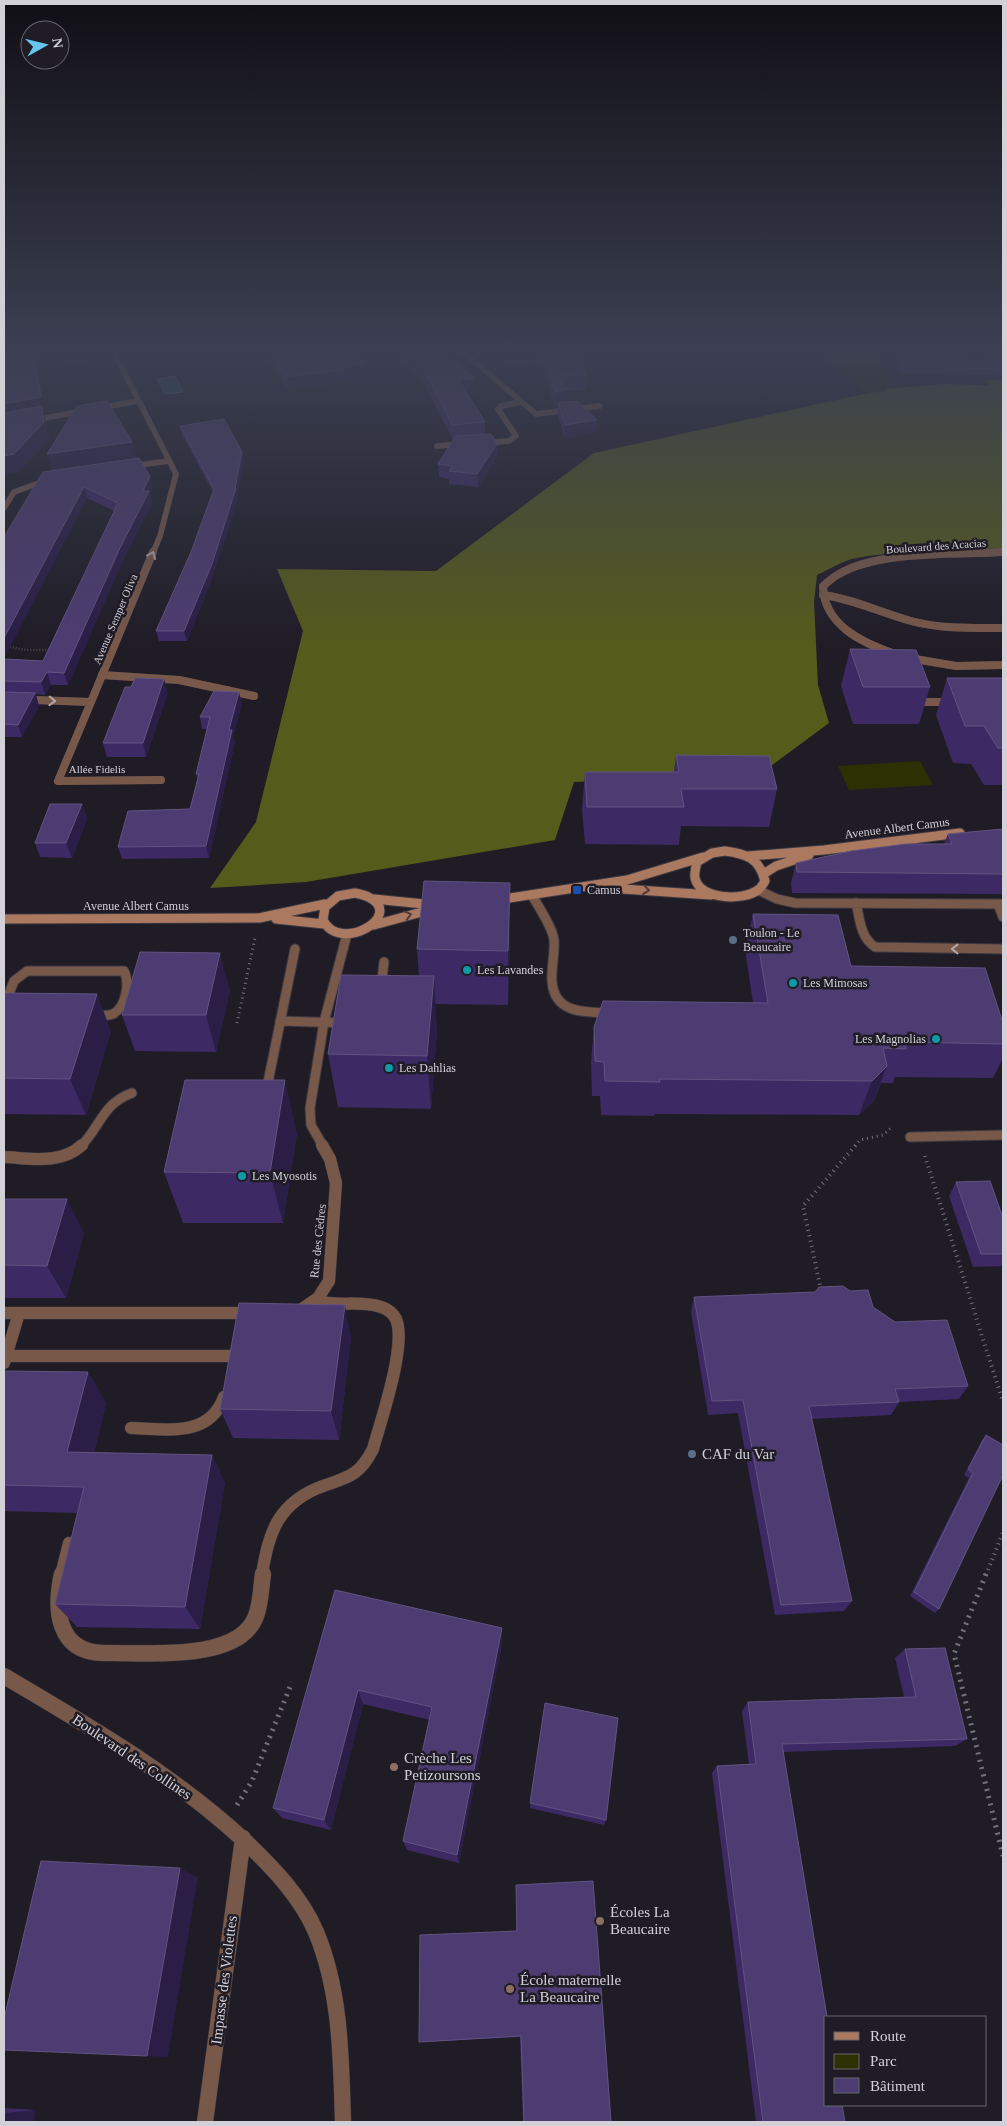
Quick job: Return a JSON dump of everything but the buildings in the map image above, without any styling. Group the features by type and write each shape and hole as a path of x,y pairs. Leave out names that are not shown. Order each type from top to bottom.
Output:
{"street":[{"name":"Avenue Semper Oliva","path":"91,702 160,536 176,474 163,450"},
{"path":"123,468 169,461"},
{"path":"4,508 14,492 42,480 60,477"},
{"name":"Boulevard des Acacias","path":"823,595 823,586 830,578 848,569 877,561 900,557 1003,552"},
{"path":"1003,628 935,626 902,618 851,599 823,595 826,608 834,619 847,630 888,652 949,665 1003,665"},
{"path":"102,675 179,680 254,696"},
{"path":"4,699 91,702"},
{"path":"924,702 964,701"},
{"name":"Allée Fidelis","path":"91,702 58,781 161,780"},
{"name":"Avenue Albert Camus","path":"748,856 824,850 970,833"},
{"name":"Avenue Albert Camus","path":"765,873 776,866 824,850"},
{"path":"598,887 738,898 748,896 758,890 765,880 765,873 758,863 748,856 724,851 712,852 696,862 694,876 705,890 715,895"},
{"path":"487,901 598,887 680,866 703,857"},
{"path":"758,890 785,902 1001,904 1003,917"},
{"path":"355,893 374,899 442,906 374,926 364,931 347,934 331,930 324,924 321,914 325,904 333,898 355,893"},
{"path":"532,895 554,938 552,982 556,997 566,1008 574,1011 590,1014 624,1013"},
{"path":"374,899 380,907 380,917 374,926"},
{"path":"856,903 863,936 870,945 875,947 1003,949"},
{"name":"Avenue Albert Camus","path":"263,918 325,904"},
{"name":"Avenue Albert Camus","path":"4,919 263,918 324,924"},
{"name":"Rue des Cèdres","path":"317,1301 325,1291 329,1281 336,1205 336,1183 330,1159 314,1133 310,1108 324,1022 347,934"},
{"path":"266,1096 295,949"},
{"path":"380,996 384,962"},
{"path":"4,1006 14,980 19,974 28,971 124,971 128,980 121,1004 117,1010 107,1016 81,1016"},
{"path":"280,1021 359,1023"},
{"path":"4,1157 60,1157 70,1154 84,1142 110,1104 132,1092"},
{"path":"915,1136 1003,1136"},
{"path":"69,1543 58,1600 62,1626 73,1644 92,1652 170,1651 214,1648 229,1644 250,1627 256,1616 271,1533 281,1514 289,1505 306,1493 352,1476 369,1457 373,1450 396,1357 398,1330 396,1318 388,1310 376,1305 330,1304 317,1301 309,1306 290,1312"},
{"path":"4,1313 238,1317 258,1313"},
{"path":"19,1313 5,1360 231,1357"},
{"path":"131,1428 187,1428 203,1425 218,1414 223,1402 226,1385"},
{"name":"Boulevard des Collines","path":"4,1676 160,1771 226,1823 278,1872 303,1905 326,1961 337,2014 342,2078 342,2122"},
{"name":"Impasse des Violettes","path":"205,2122 242,1838"}],"path":[{"path":"4,646 26,650 55,650"},
{"path":"237,1023 263,918"},
{"path":"822,1292 803,1206 860,1140 883,1135 892,1127 899,1130"},
{"path":"915,1136 1003,1402"},
{"path":"1003,1532 954,1654 1003,1856"},
{"path":"226,1823 252,1781 292,1682"}],"green space":[{"path":"607,450 1003,450 1003,553 908,553 871,556 848,560 817,575 814,602 818,685 829,723 752,780 663,779 574,782 555,840 306,882 210,888 256,822 303,631 277,569 436,571 594,453"},
{"path":"920,761 933,785 849,790 838,766"}],"place":[{"name":"Camus","path":"577,890"},
{"name":"Toulon - Le Beaucaire","path":"733,940"},
{"name":"Les Lavandes","path":"467,970"},
{"name":"Les Mimosas","path":"793,983"},
{"name":"Les Magnolias","path":"936,1039"},
{"name":"Les Dahlias","path":"389,1068"},
{"name":"Les Myosotis","path":"242,1176"},
{"name":"CAF du Var","path":"692,1454"},
{"name":"Crèche Les Petizoursons","path":"394,1767"},
{"name":"Écoles La Beaucaire","path":"600,1921"},
{"name":"École maternelle La Beaucaire","path":"510,1989"}]}
